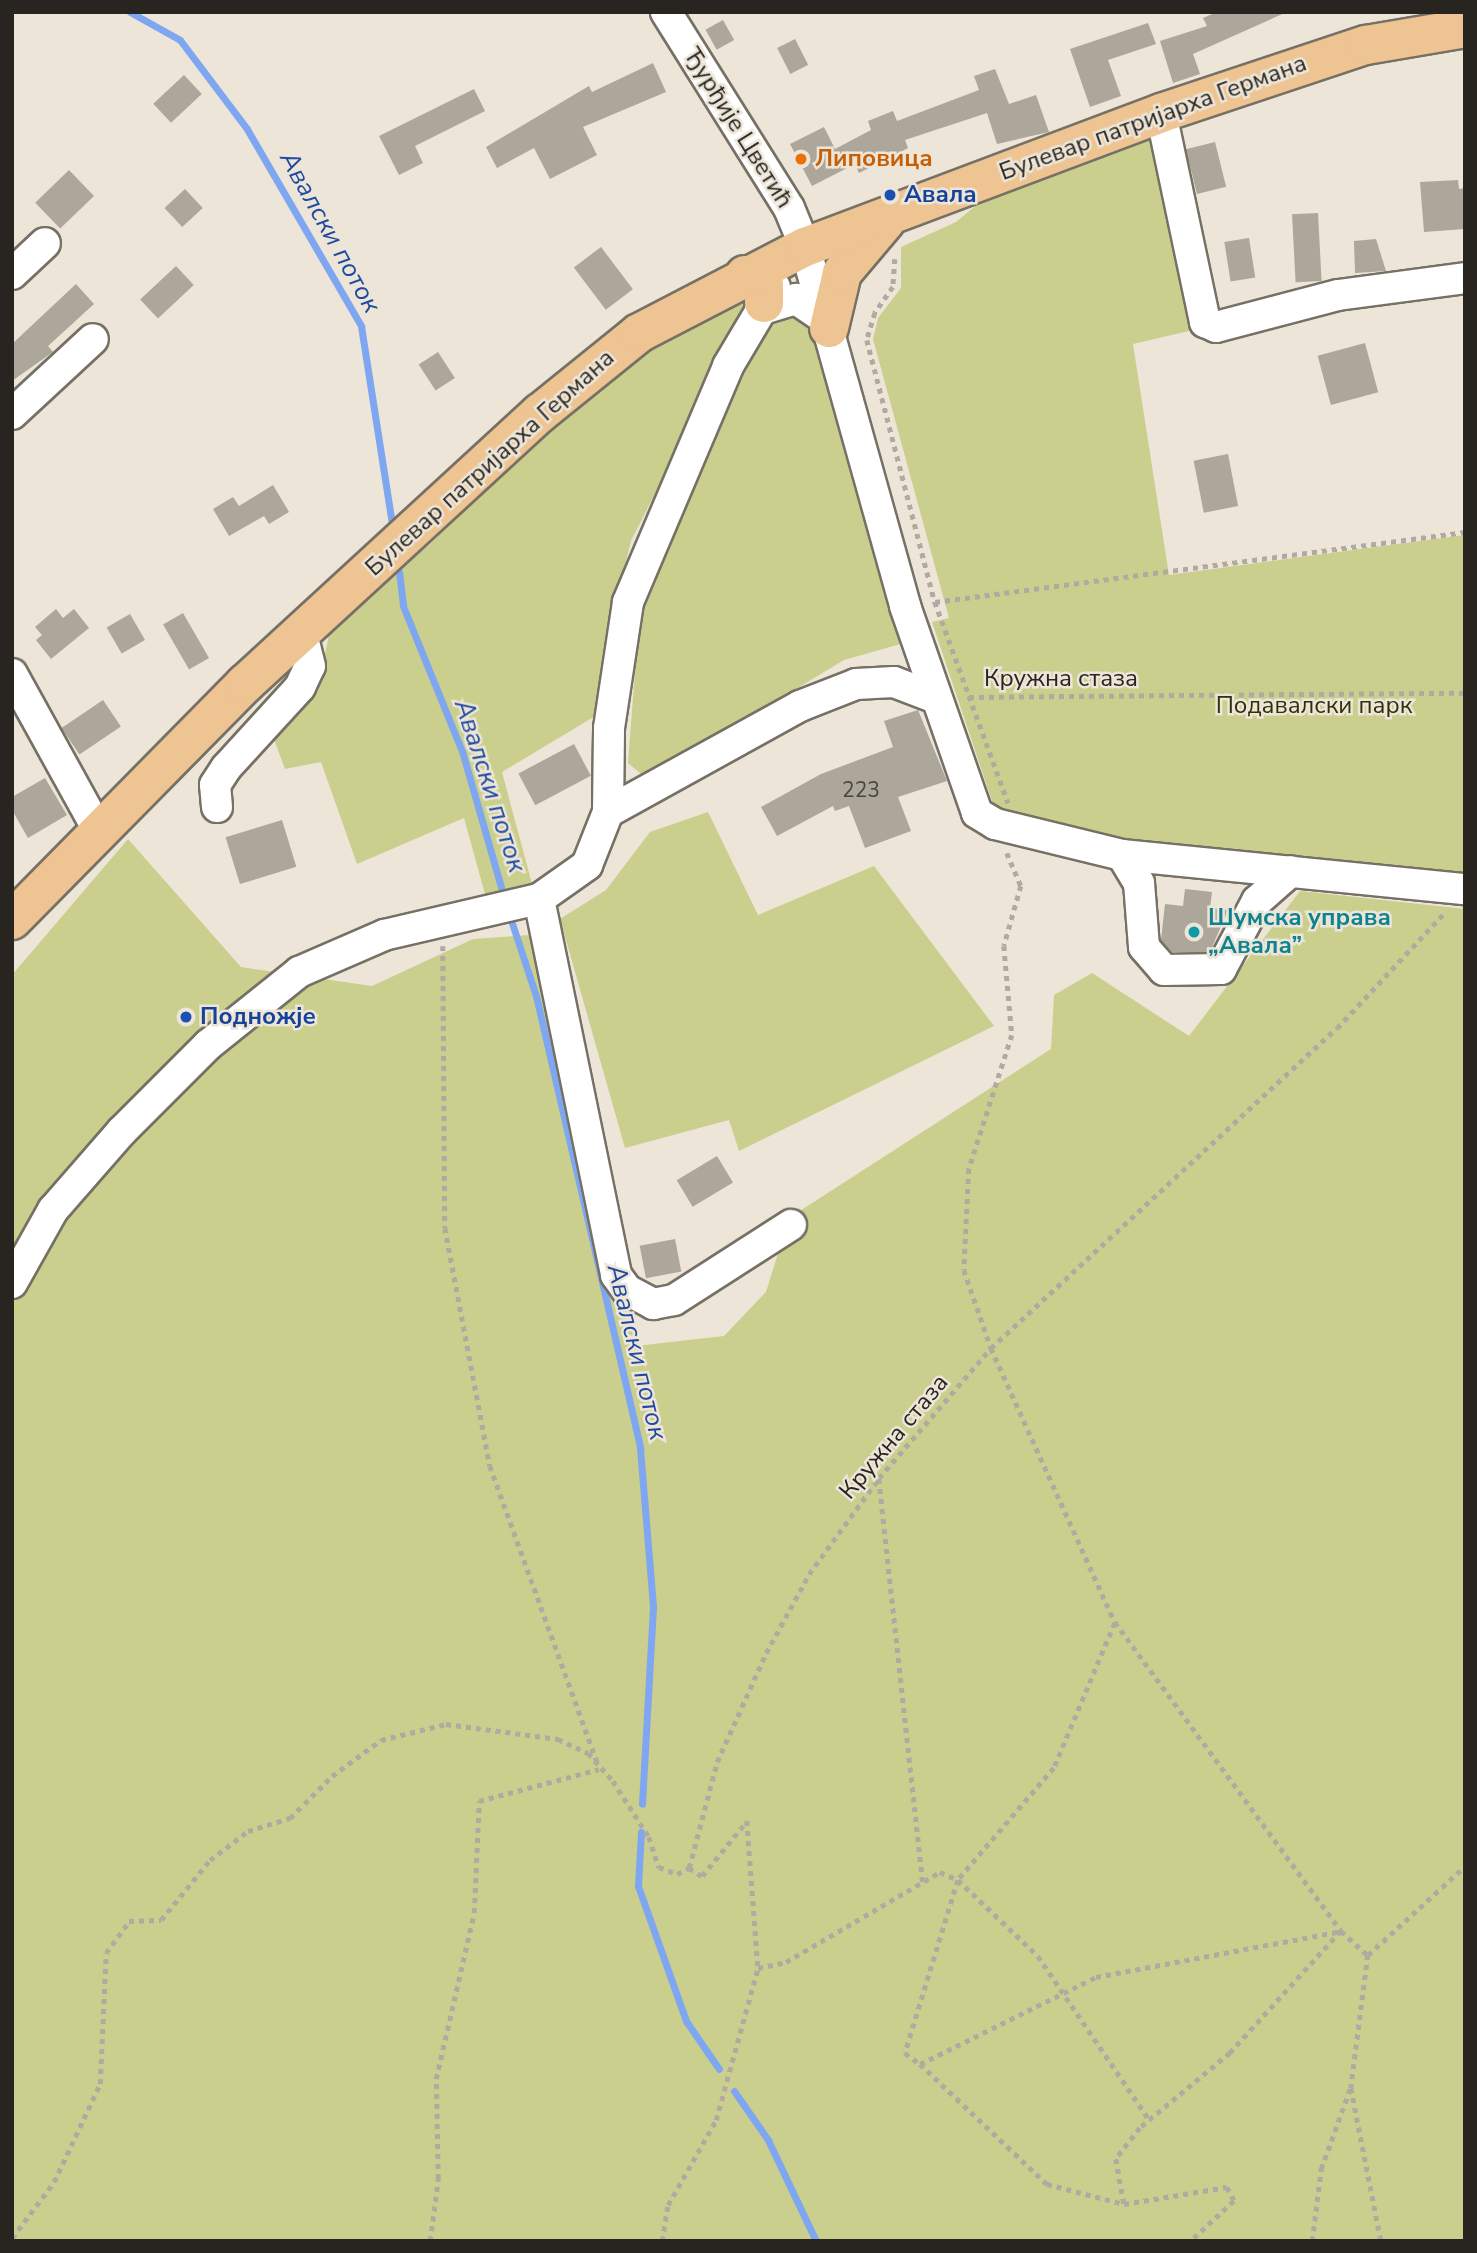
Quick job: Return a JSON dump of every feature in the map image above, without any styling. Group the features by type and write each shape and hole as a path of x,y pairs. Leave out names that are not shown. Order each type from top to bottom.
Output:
{"main road":[{"name":"Булевар патријарха Германа","path":"12,920 97,828 302,633 581,377 639,333 757,296 805,247 1161,113 1336,53 1465,28"},
{"path":"828,324 850,259 899,211"}],"street":[{"name":"Ђурђије Цветић","path":"666,12 789,208 805,247 933,697 969,801 995,824"},
{"path":"1161,113 1205,322 1216,327 1338,295 1465,278"},
{"path":"12,274 45,243"},
{"path":"12,1283 53,1210 208,1045 299,972 332,954 443,921 539,899 587,865 608,812 609,728 628,602 687,454 757,296 796,299 828,324"},
{"path":"12,414 93,339"},
{"path":"216,807 215,785 226,768 300,687 310,666 302,633"},
{"path":"12,674 97,828"},
{"path":"608,812 800,706 856,684 894,682 933,697"},
{"path":"995,824 1122,855 1291,871 1460,895"},
{"path":"1122,855 1139,883 1144,947 1164,970 1220,969 1257,901 1291,871"},
{"path":"539,899 616,1275 627,1290 653,1304 674,1300 791,1225"}],"path":[{"path":"895,250 893,287 875,313 867,340 935,602 970,697"},
{"path":"905,606 1465,532"},
{"name":"Кружна стаза","path":"995,824 1009,806 970,697 1465,693"},
{"path":"995,824 1021,886 1004,946 1012,1035 969,1169 964,1269 991,1348 1115,1622 1341,1931 1368,1955"},
{"name":"Кружна стаза","path":"689,1868 718,1762 766,1653 809,1574 878,1478 991,1348 1337,1028 1460,895"},
{"path":"443,921 445,1228 489,1466 599,1769"},
{"path":"878,1478 923,1882"},
{"path":"1115,1622 1054,1768 958,1880 905,2053 1047,2184 1124,2204 1227,2187 1234,2201 1191,2241"},
{"path":"12,2238 54,2182 100,2084 106,1953 129,1921 161,1920 210,1860 248,1832 290,1818 332,1776 381,1740 404,1730 470,1727 558,1739 588,1753 649,1837 659,1867 677,1874 689,1868 702,1876 747,1821 758,1968 716,2120 668,2205 662,2241"},
{"path":"430,2241 438,2179 436,2079 474,1913 479,1801 599,1769"},
{"path":"1312,2241 1321,2169 1350,2088 1368,1955 1465,1866"},
{"path":"758,1968 786,1962 940,1872 958,1880 1038,1956 1059,1996 1150,2121"},
{"path":"920,2064 1096,1977 1341,1931"},
{"path":"1124,2204 1116,2159 1150,2121 1230,2053 1341,1931"},
{"path":"1350,2088 1381,2241"}],"green space":[{"name":"Подавалски парк","path":"1161,122 1202,328 1133,344 1169,575 1465,535 1465,876 1124,843 995,810 932,622 949,618 873,339 878,318 901,288 901,247 956,222 996,189"},
{"path":"758,289 631,541 606,645 602,712 502,772 532,884 485,894 464,818 357,864 321,762 285,769 271,731 321,674 331,625 429,545 623,359"},
{"path":"788,311 822,326 904,643 844,660 647,779 628,763 639,619 697,470 765,332"},
{"path":"708,812 758,915 874,866 994,1026 739,1151 729,1120 625,1148 560,919 606,890 650,832"},
{"path":"128,839 241,967 372,986 473,939 531,935 636,1346 724,1336 766,1292 789,1218 1051,1049 1054,995 1092,973 1189,1036 1300,891 1465,909 1465,2241 12,2241 12,975"}],"building":[{"path":"1217,12 1287,12 1193,54 1200,74 1173,83 1160,41 1207,26 1203,18"},
{"path":"723,20 734,40 717,50 706,30"},
{"path":"1148,23 1156,44 1108,60 1121,96 1090,107 1070,49"},
{"path":"795,39 808,65 790,74 777,48"},
{"path":"653,63 666,92 583,127 597,155 550,179 534,148 497,168 486,147 589,86 592,92"},
{"path":"995,69 1009,104 1036,95 1049,132 997,144 987,113 905,140 908,148 859,173 855,164 812,186 790,144 824,127 835,149 871,130 868,121 893,111 897,121 979,90 974,76"},
{"path":"184,75 202,94 171,123 153,104"},
{"path":"474,89 485,111 415,146 423,163 399,175 379,136"},
{"path":"1215,142 1226,187 1197,194 1186,149"},
{"path":"69,170 94,196 60,229 35,203"},
{"path":"1458,180 1459,189 1465,188 1465,229 1424,232 1420,182"},
{"path":"185,189 203,208 182,227 165,208"},
{"path":"1318,213 1322,281 1296,282 1292,214"},
{"path":"1249,238 1255,278 1231,281 1224,242"},
{"path":"1376,239 1386,271 1355,273 1354,241"},
{"path":"601,247 633,289 606,310 574,267"},
{"path":"176,266 194,285 158,318 140,299"},
{"path":"76,284 94,304 48,346 53,352 12,381 12,344"},
{"path":"1365,343 1378,392 1331,405 1318,356"},
{"path":"438,352 455,378 436,391 419,365"},
{"path":"1228,454 1238,506 1204,513 1194,461"},
{"path":"273,485 289,512 269,524 264,516 229,536 213,509 233,497 239,506"},
{"path":"56,609 63,618 74,609 89,628 51,659 36,640 42,635 35,627"},
{"path":"183,613 209,658 189,670 163,624"},
{"path":"130,614 145,640 122,653 107,628"},
{"path":"103,700 121,727 79,754 62,728"},
{"path":"918,710 947,781 898,797 911,831 865,848 849,806 835,811 833,806 777,836 761,807 821,774 893,747 884,721"},
{"path":"574,744 591,776 535,805 518,774"},
{"path":"45,778 67,815 28,838 12,810 12,797"},
{"path":"282,820 296,867 240,884 226,837"},
{"name":"Шумска управа „Авала”","path":"1185,889 1212,892 1210,908 1228,910 1210,952 1172,952 1161,940 1165,904 1183,906"},
{"path":"717,1156 733,1183 693,1207 677,1180"},
{"path":"675,1239 681,1271 646,1278 640,1246"}],"waterway":[{"name":"Авалски поток","path":"130,12 180,40 247,129 361,326 392,525"},
{"name":"Авалски поток","path":"399,572 403,606 462,751 503,894"},
{"name":"Авалски поток","path":"511,920 536,996 640,1448 653,1607 642,1804"},
{"name":"Авалски поток","path":"641,1832 638,1886 686,2021 719,2069"},
{"name":"Авалски поток","path":"734,2091 768,2140 816,2241"}],"place":[{"name":"Липовица","path":"801,159"},
{"name":"Авала","path":"890,195"},
{"name":"Шумска управа „Авала”","path":"1194,932"},
{"name":"Подножје","path":"186,1017"}]}
